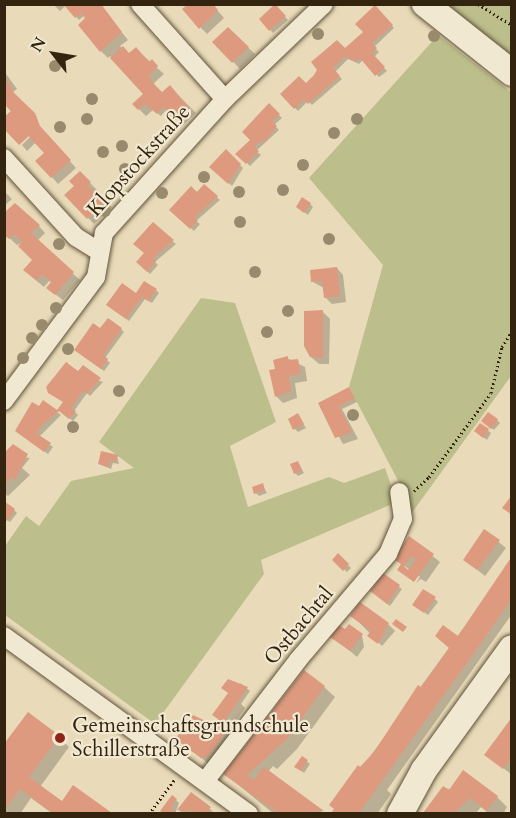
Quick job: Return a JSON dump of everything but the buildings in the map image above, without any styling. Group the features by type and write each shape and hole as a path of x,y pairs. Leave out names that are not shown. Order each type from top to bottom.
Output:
{"main road":[{"path":"424,4 512,73"},
{"path":"385,813 424,770 512,648"},
{"path":"400,813 424,770"}],"street":[{"path":"140,4 225,99"},
{"name":"Klopstockstraße","path":"4,401 96,276 98,251 104,233 225,99 324,4"},
{"path":"4,158 76,237 98,251"},
{"name":"Ostbachtal","path":"206,780 298,660 388,554 403,519 400,497"},
{"path":"7,642 206,780 249,813"}],"path":[{"path":"478,4 512,25"},
{"path":"400,497 429,477 491,393 502,347 512,331"},
{"path":"149,813 174,780"}],"green space":[{"path":"439,5 511,5 511,56"},
{"path":"438,35 511,92 511,376 403,525 403,490 349,387 383,265 309,178"},
{"path":"201,298 235,303 276,422 230,446 248,507 329,477 344,483 385,468 397,502 261,560 264,574 155,724 5,615 5,546 26,516 39,526 71,481 134,468 99,442"}],"place":[{"name":"Gemeinschaftsgrundschule Schillerstraße","path":"60,738"}]}
